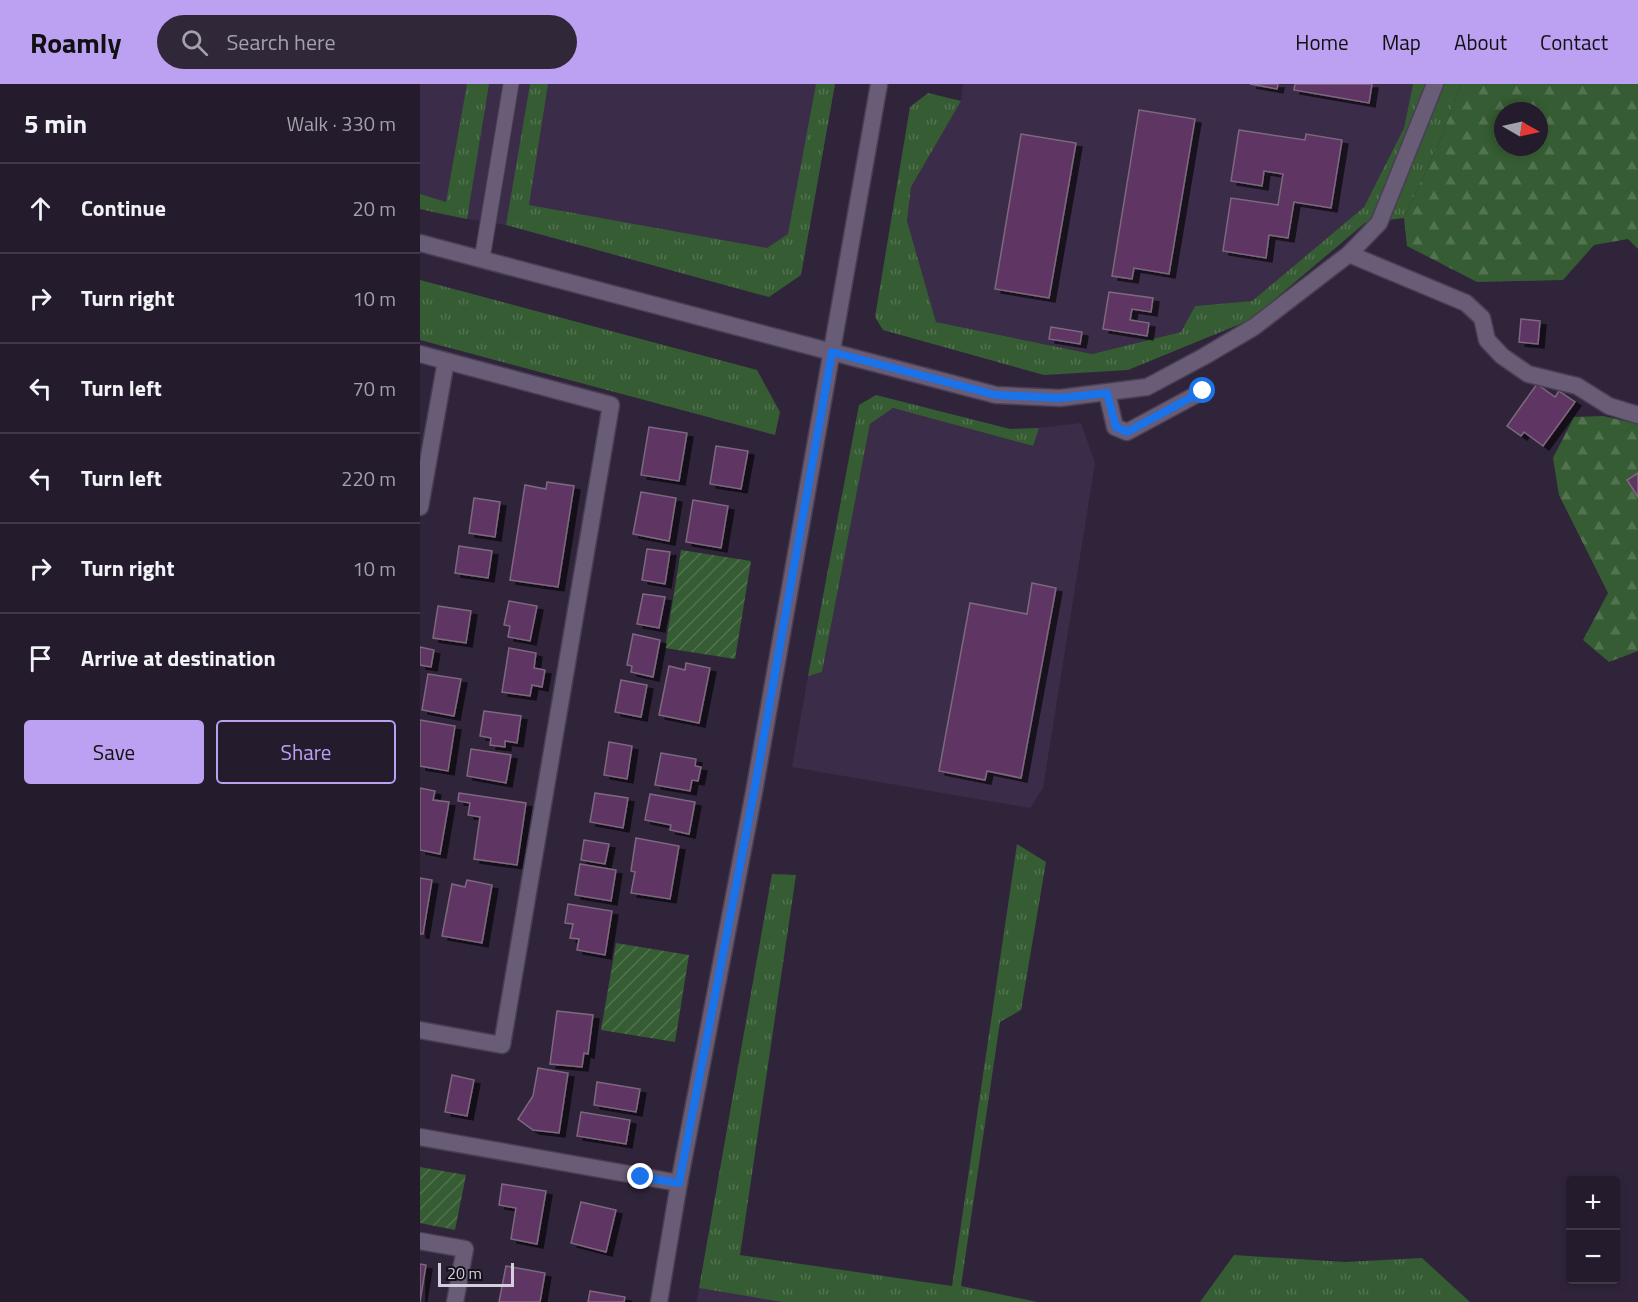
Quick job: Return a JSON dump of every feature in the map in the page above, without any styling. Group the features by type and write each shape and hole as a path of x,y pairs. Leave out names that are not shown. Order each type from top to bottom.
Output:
{"street":[{"path":"659,1302 679,1183 754,792 879,84"},
{"path":"420,243 996,395 1060,398 1147,387 1254,327 1349,254 1379,223 1435,84"},
{"path":"1349,254 1466,303 1482,318 1487,340 1502,356 1528,374 1577,386 1609,406 1638,415"},
{"path":"420,354 611,405 502,1044 420,1030"},
{"path":"420,507 446,361"},
{"path":"1107,393 1116,427 1127,432 1203,391"},
{"path":"420,1137 679,1183"},
{"path":"420,1241 465,1249 455,1302"}],"lane":[{"path":"482,259 511,84"}],"shaded area":[{"path":"420,84 835,84 801,275 769,297 506,225 420,209"},
{"path":"963,84 1413,84 1404,128 1364,207 1252,301 1195,306 1181,332 1092,354 936,322 907,221 911,187 961,101"},
{"path":"893,408 1032,446 1039,428 1081,423 1095,463 1043,788 1030,808 792,767 808,676 822,672 870,424"},
{"path":"699,1288 782,1302 697,1302"}],"green space":[{"path":"467,84 489,84 467,219 420,209 420,194 446,202"},
{"path":"530,84 548,84 529,205 767,248 788,234 816,84 835,84 801,275 769,297 506,225"},
{"path":"1413,84 1461,84 1441,138 1404,218 1365,223 1250,320 1128,370 1044,375 883,330 875,317 910,107 928,93 961,101 911,187 907,221 936,322 1092,354 1181,332 1195,306 1252,301 1364,207 1404,128"},
{"path":"1461,84 1638,84 1638,249 1628,239 1594,245 1563,280 1477,282 1407,246 1404,218 1441,138"},
{"path":"420,280 757,370 780,412 775,435 420,340"},
{"path":"876,395 1010,429 1039,428 1033,446 893,408 870,424 822,672 808,676 859,405"},
{"path":"1603,416 1638,424 1638,651 1609,662 1583,640 1608,593 1559,495 1553,458 1574,417"},
{"path":"681,550 751,561 735,659 665,648"},
{"path":"1017,844 1046,862 1021,1010 1000,1022 961,1286 1037,1302 782,1302 699,1288 772,874 796,875 740,1255 952,1286"},
{"path":"616,943 689,955 675,1042 601,1030"},
{"path":"420,1167 466,1175 455,1230 420,1223"},
{"path":"1234,1255 1345,1262 1422,1258 1470,1302 1200,1302"}],"building":[{"path":"1250,84 1278,84 1277,89"},
{"path":"1295,84 1372,84 1369,103 1294,90"},
{"path":"1139,110 1195,119 1169,274 1134,268 1132,279 1112,276"},
{"path":"1239,130 1305,140 1306,134 1342,140 1331,208 1294,202 1288,238 1269,235 1266,258 1223,251 1231,198 1278,205 1283,174 1264,171 1262,186 1231,181"},
{"path":"1021,134 1076,143 1049,298 995,289"},
{"path":"1109,292 1153,298 1151,312 1132,309 1130,320 1149,323 1147,336 1103,329"},
{"path":"1521,319 1540,321 1538,344 1519,342"},
{"path":"1051,327 1082,332 1080,344 1049,339"},
{"path":"1537,384 1555,397 1559,391 1575,402 1543,446 1524,432 1521,436 1507,426"},
{"path":"649,427 687,433 679,481 641,475"},
{"path":"716,446 748,451 741,489 710,484"},
{"path":"1638,473 1638,497 1627,480"},
{"path":"547,482 574,486 558,587 510,580 525,485 546,489"},
{"path":"641,492 676,498 669,541 633,534"},
{"path":"474,498 500,502 495,537 469,533"},
{"path":"693,500 728,506 721,548 686,542"},
{"path":"459,546 492,551 488,578 455,573"},
{"path":"647,549 670,552 665,584 642,580"},
{"path":"1032,583 1056,588 1021,778 987,771 985,780 939,771 970,603 1027,614"},
{"path":"643,594 665,597 659,628 637,624"},
{"path":"509,601 537,606 530,641 508,637 510,626 504,625"},
{"path":"438,606 471,611 466,643 433,638"},
{"path":"633,634 660,640 653,677 631,672 632,666 627,665"},
{"path":"420,647 434,650 431,667 420,665"},
{"path":"509,648 536,653 534,668 545,670 542,687 532,685 530,696 502,692"},
{"path":"686,663 710,668 699,723 659,715 669,666 685,670"},
{"path":"428,674 461,679 454,716 422,710"},
{"path":"621,680 647,685 641,717 615,712"},
{"path":"484,711 521,716 517,743 505,741 505,747 490,745 491,738 480,736"},
{"path":"420,720 455,726 448,771 420,766"},
{"path":"609,742 632,746 627,779 604,775"},
{"path":"471,749 511,755 506,783 467,776"},
{"path":"661,753 696,759 695,766 701,767 698,781 692,780 690,791 655,785"},
{"path":"420,788 435,791 433,800 449,802 440,854 420,850"},
{"path":"459,793 526,803 517,865 474,859 480,817 468,815 470,803 458,801"},
{"path":"595,793 628,798 623,828 590,822"},
{"path":"650,794 695,802 689,834 670,830 671,825 645,820"},
{"path":"636,838 679,846 670,899 631,893 635,872 631,871"},
{"path":"584,840 609,844 605,864 581,860"},
{"path":"580,864 616,870 611,901 575,895"},
{"path":"420,878 432,880 423,934 420,934"},
{"path":"467,880 492,885 482,943 442,936 452,884 465,887"},
{"path":"568,904 612,911 605,955 577,950 579,939 570,938 573,924 565,923"},
{"path":"557,1011 593,1015 588,1054 584,1053 582,1067 550,1064"},
{"path":"538,1068 568,1073 559,1133 533,1130 518,1119 533,1096"},
{"path":"452,1075 474,1080 467,1116 445,1112"},
{"path":"597,1082 640,1089 636,1112 594,1105"},
{"path":"581,1112 630,1120 626,1144 577,1136"},
{"path":"502,1184 546,1191 537,1244 511,1239 516,1208 499,1205"},
{"path":"581,1202 616,1210 606,1252 571,1243"},
{"path":"420,1264 426,1265 420,1302"},
{"path":"506,1266 545,1273 540,1302 499,1302"},
{"path":"590,1291 625,1297 624,1302 588,1302"}],"route":[{"path":"641,1177 679,1183 754,792 832,352 996,395 1060,398 1107,393 1116,427 1127,432 1203,391"}]}
